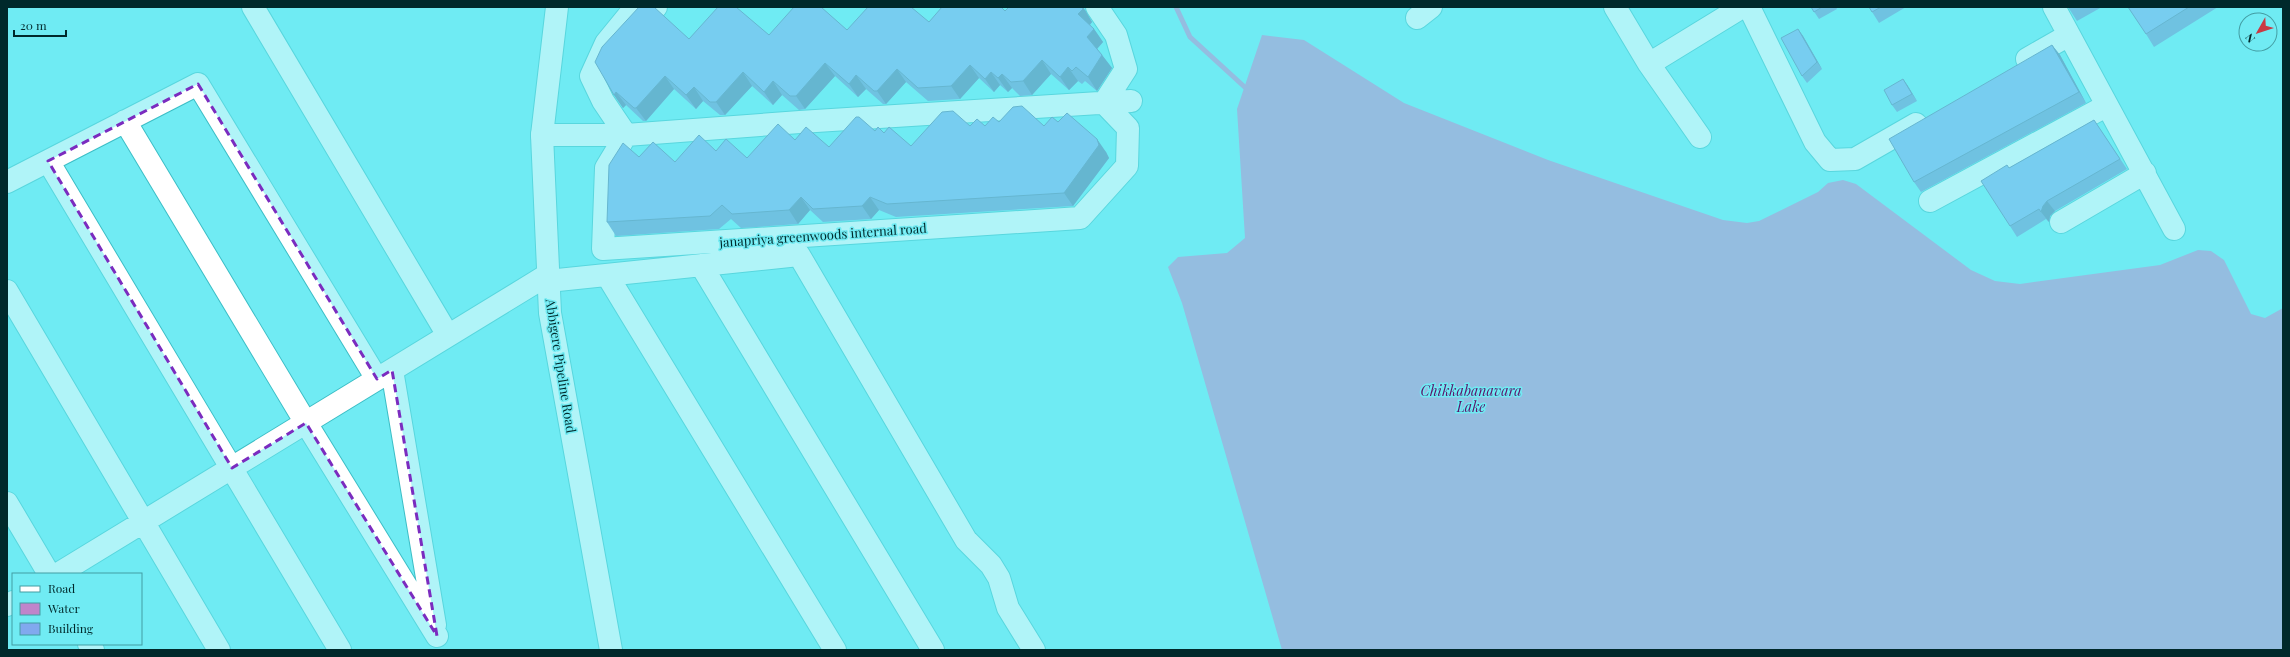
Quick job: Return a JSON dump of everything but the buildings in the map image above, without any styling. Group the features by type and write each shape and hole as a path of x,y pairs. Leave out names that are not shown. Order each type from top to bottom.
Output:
{"street":[{"path":"253,7 446,332"},
{"name":"Abbigere Pipeline Road","path":"557,7 542,135 550,312 611,650"},
{"path":"626,135 603,101 590,76 606,43 633,10 656,7"},
{"path":"1097,7 1116,35 1126,69 1104,103"},
{"path":"1615,7 1649,64 1700,136"},
{"path":"1649,64 1742,7"},
{"path":"1749,7 1815,142 1830,160 1855,159 1931,115"},
{"path":"2054,7 2106,106 2145,173 2174,229"},
{"path":"2007,71 2069,35"},
{"path":"7,182 198,84 385,374 438,643"},
{"path":"542,135 626,135 1131,101"},
{"name":"janapriya greenwoods internal road","path":"626,135 606,168 603,249 1080,218 1127,166 1128,128 1104,103"},
{"path":"1930,201 2106,106"},
{"path":"125,121 438,643"},
{"path":"48,161 340,650"},
{"path":"2061,222 2145,173"},
{"path":"60,573 385,374 549,277 607,274 799,255 966,540 991,564 999,578 1008,608 1034,650"},
{"path":"700,265 933,650"},
{"path":"607,274 835,650"},
{"path":"7,291 219,650"},
{"path":"7,504 48,573"}],"highlighted area":[{"path":"198,84 377,379 392,370 437,636 306,423 232,468 48,161"}],"water":[{"name":"Chikkabanavara Lake","path":"1262,35 1304,40 1404,103 1548,160 1723,220 1747,223 1759,221 1818,192 1828,183 1843,180 1856,184 1971,270 1995,281 2020,284 2160,265 2198,250 2211,251 2224,260 2251,314 2265,318 2283,308 2283,650 1282,650 1182,303 1168,267 1178,257 1227,253 1245,238 1237,109"}],"waterway":[{"path":"1176,7 1190,37 1249,91"}]}
